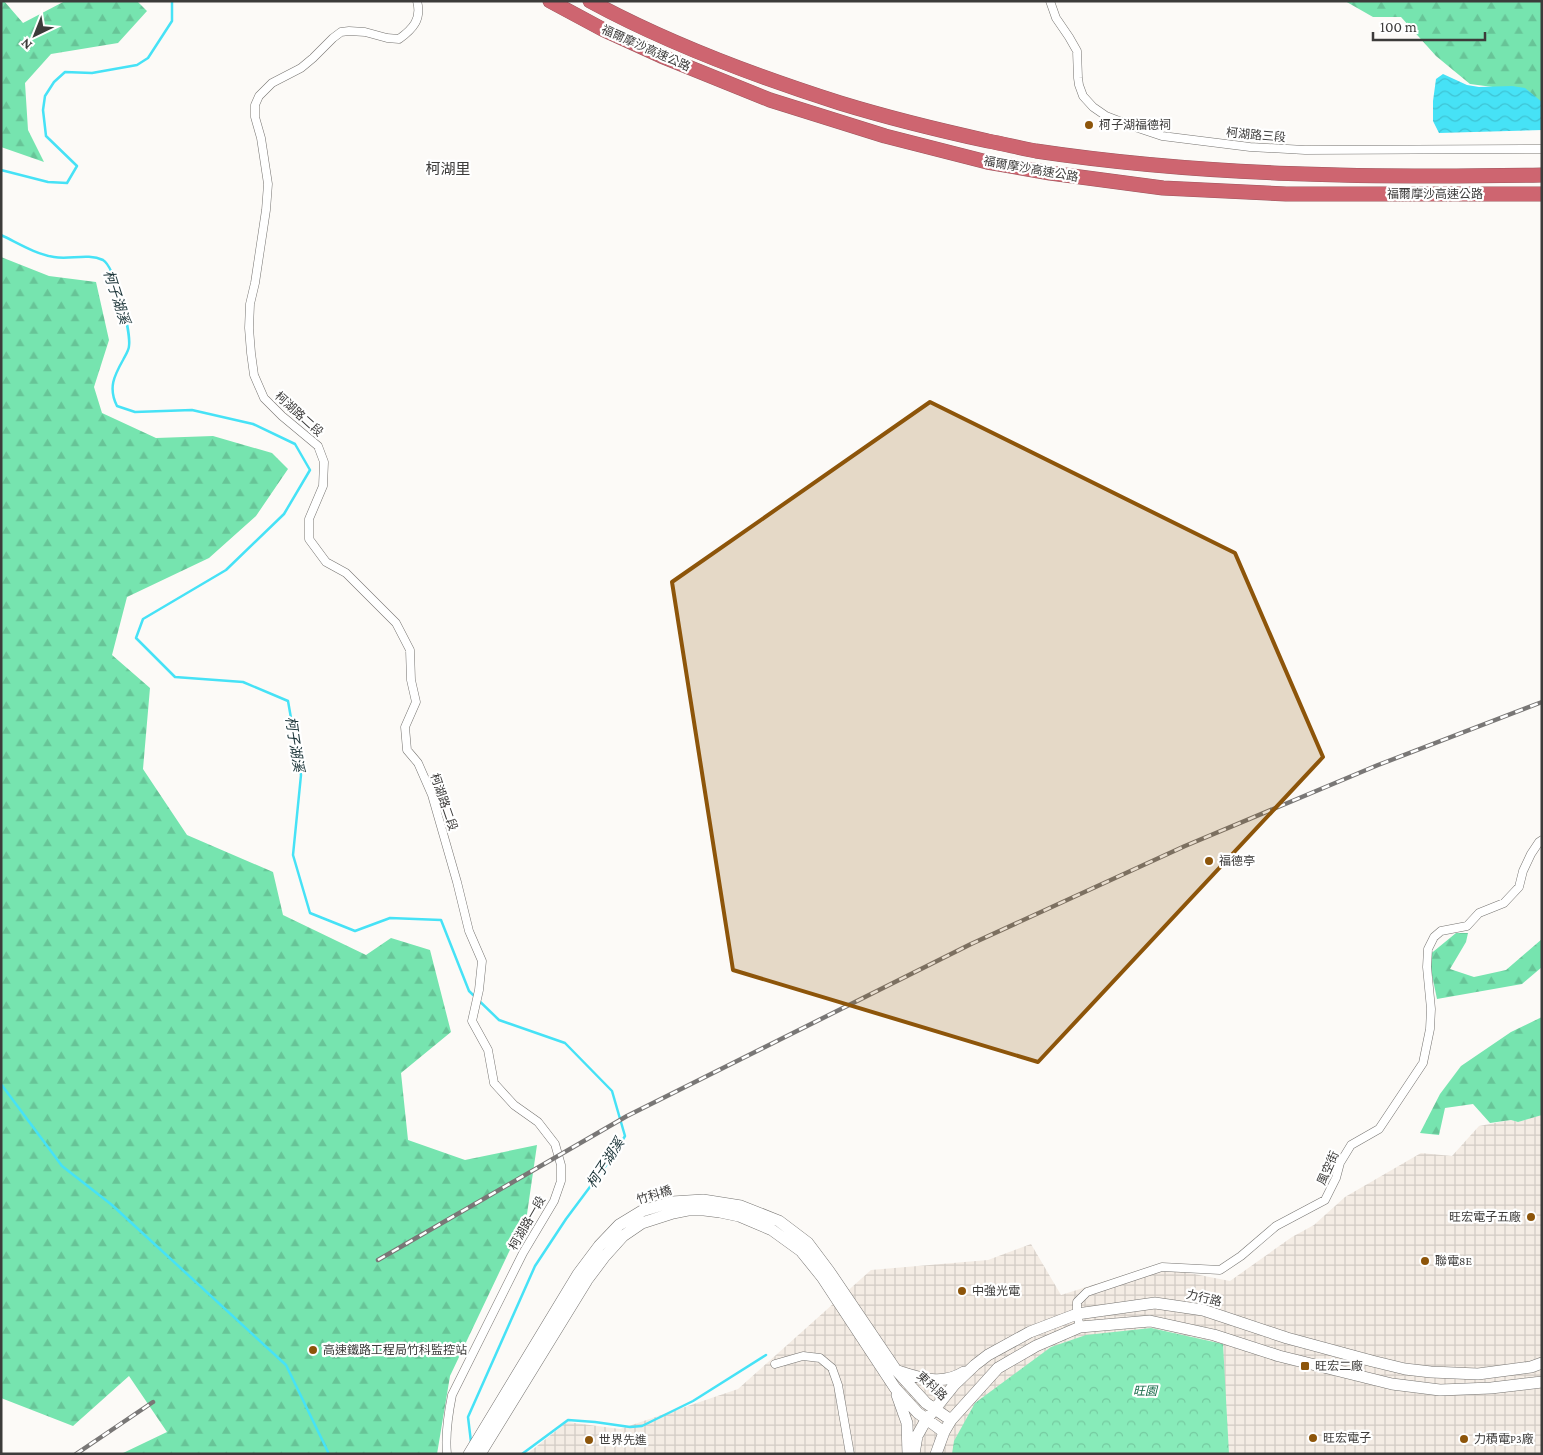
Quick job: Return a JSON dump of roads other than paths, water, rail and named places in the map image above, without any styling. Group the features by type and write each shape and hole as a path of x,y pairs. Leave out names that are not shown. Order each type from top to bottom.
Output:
{"highway":[{"name":"福爾摩沙高速公路","path":"550,1 604,30 661,56 770,100 886,136 987,162 1050,173 1164,188 1286,194 1542,194"},
{"name":"福爾摩沙高速公路","path":"590,1 615,15 666,38 787,86 893,119 1034,150 1143,164 1285,174 1542,175"}],"street":[{"name":"柯湖路二段","path":"417,1 419,10 415,24 399,39 365,32 341,32 301,68 272,83 259,96 255,106 255,117 261,138 268,184 266,210 250,304 250,353 254,375 264,398 318,446 324,462 323,486 309,519 309,538 326,562 346,573 396,623 410,650 411,680 416,702 404,728 407,750 418,763 432,795 469,931 482,961 479,990 472,1021"},
{"name":"柯湖路三段","path":"1050,1 1056,18 1077,51 1079,85 1083,96 1093,107 1106,116 1162,136 1250,147 1305,150 1542,149"},
{"name":"風空街","path":"1077,1314 1077,1302 1086,1292 1162,1267 1220,1270 1241,1256 1276,1226 1326,1200 1336,1178 1340,1163 1351,1145 1379,1129 1423,1063 1430,1030 1431,1009 1427,967 1428,949 1434,936 1441,931 1467,926 1479,913 1504,903 1519,886 1523,871 1531,854 1542,840"},
{"name":"柯湖路一段","path":"448,1454 446,1440 452,1395 523,1253 554,1201 561,1182 561,1165 555,1144 538,1122 514,1105 494,1083 488,1050 472,1021"},
{"name":"竹科橋","path":"469,1454 578,1274 599,1246 619,1225 642,1211 672,1202 703,1200 741,1206 779,1222 808,1244 830,1271 896,1370"},
{"name":"竹科橋","path":"480,1454 587,1280 605,1256 624,1236 642,1222 673,1213 704,1210 739,1216 772,1230 800,1251 822,1277 895,1388"},
{"name":"力行路","path":"914,1454 917,1436 926,1420 954,1385 975,1365 988,1355 1030,1332 1077,1314 1155,1303 1203,1310 1296,1341 1405,1369 1430,1372 1478,1374 1531,1367 1542,1363"},
{"path":"1077,1314 1080,1327"},
{"path":"936,1454 944,1432 951,1420 998,1368 1036,1346 1080,1327 1150,1320 1214,1335 1279,1356 1392,1384 1440,1390 1491,1388 1542,1382"},
{"path":"775,1364 803,1356 820,1358 832,1368 838,1385 850,1454"},
{"path":"896,1370 937,1381 949,1379 975,1365"},
{"name":"東科路","path":"896,1370 926,1403 951,1420"},
{"path":"895,1388 918,1413 944,1432"},
{"path":"895,1388 907,1423 908,1454"},
{"path":"944,1432 944,1454"}],"water":[{"path":"1443,74 1467,85 1525,88 1542,102 1542,130 1439,133 1433,121 1433,101 1436,79"}],"waterway":[{"name":"柯子湖溪","path":"1,170 48,182 67,183 77,166 46,136 43,110 45,96 54,82 65,72 92,73 137,65 148,58 172,21 172,1"},
{"name":"柯子湖溪","path":"1,235 47,256 60,258 91,257 103,260 108,265 121,300 129,339 128,349 113,382 114,400 117,406 135,412 192,410 253,424 295,444 310,470 284,514 226,570 143,619 136,638 175,677 243,682 288,701 301,775 293,855 310,913 355,931 390,918 441,920 469,991 499,1020 565,1043 612,1091 625,1136 613,1156 566,1219 535,1266 468,1417 471,1442"},
{"path":"1,1084 62,1166 112,1205 286,1365 329,1454"},
{"path":"522,1454 568,1420 630,1427 642,1426 693,1401 766,1355"}],"railway":[{"path":"378,1260 627,1116 971,944 1185,846 1378,765 1542,702"},
{"path":"76,1454 153,1402"}],"place":[{"name":"柯子湖福德祠","path":"1089,125"},
{"name":"福德亭","path":"1209,861"},
{"name":"旺宏電子五廠","path":"1531,1217"},
{"name":"聯電8E","path":"1425,1261"},
{"name":"中強光電","path":"962,1291"},
{"name":"高速鐵路工程局竹科監控站","path":"313,1350"},
{"name":"旺宏二廠","path":"1305,1366"},
{"name":"旺宏電子","path":"1313,1438"},
{"name":"力積電P3廠","path":"1464,1439"},
{"name":"世界先進","path":"589,1440"}],"district":[{"name":"柯湖里","path":"448,169"}],"park label":[{"name":"旺園","path":"1145,1391"}]}
